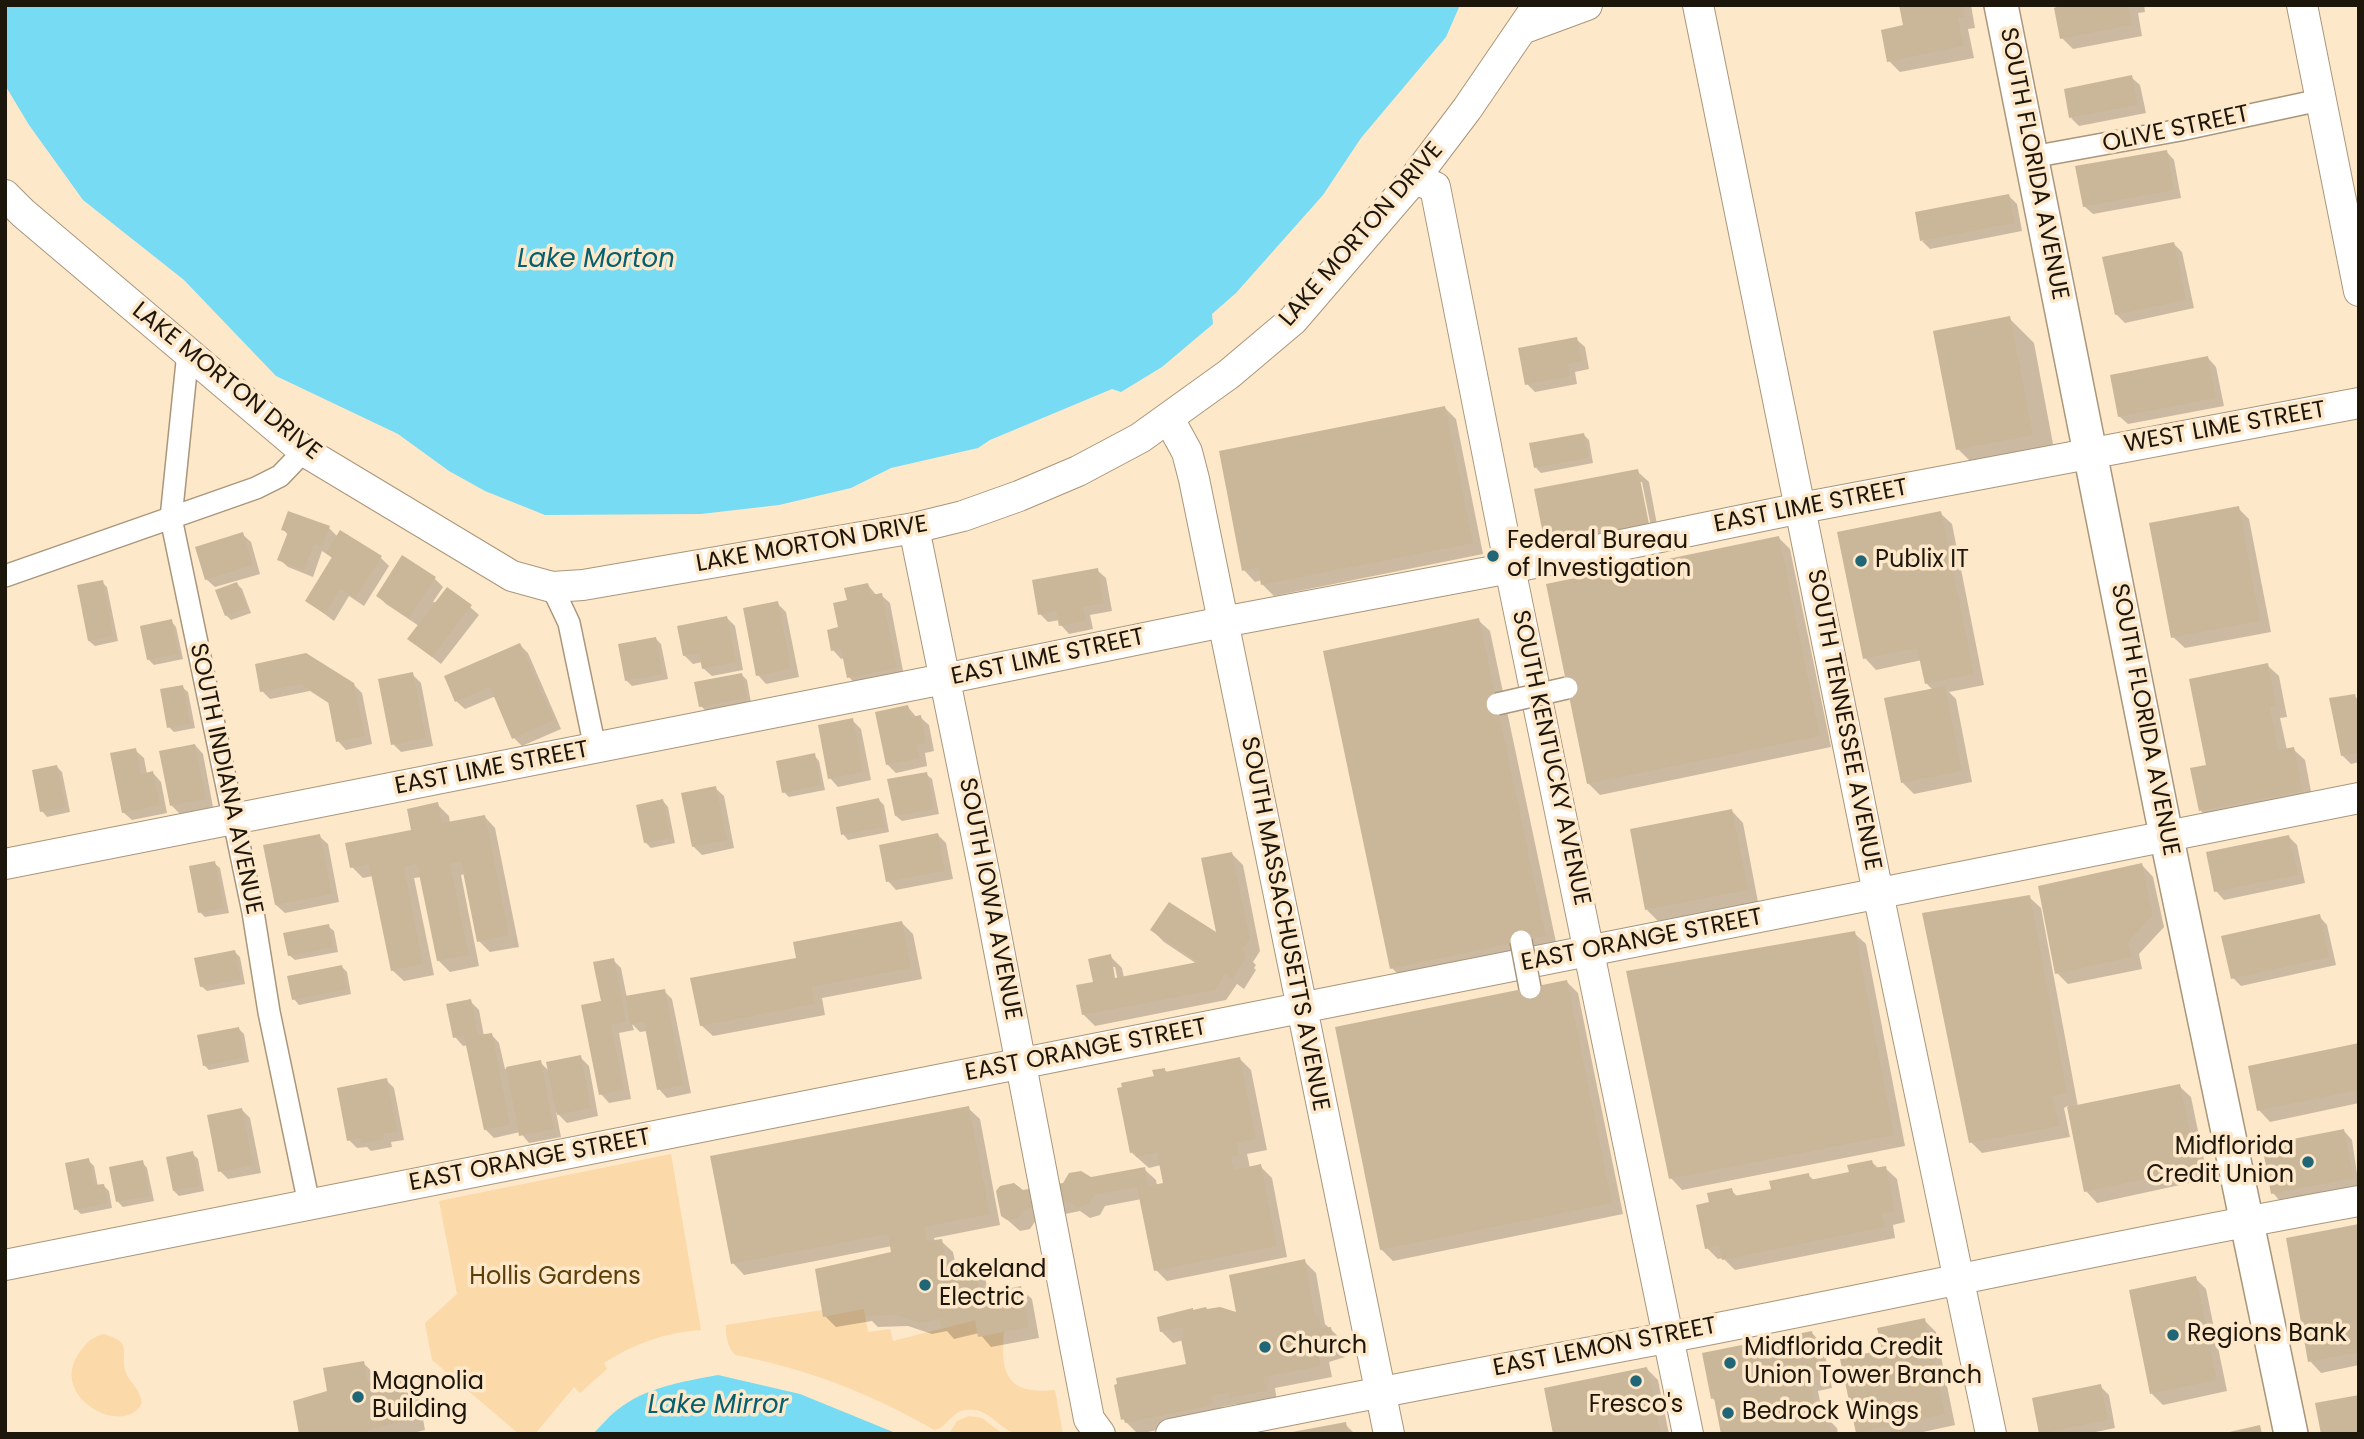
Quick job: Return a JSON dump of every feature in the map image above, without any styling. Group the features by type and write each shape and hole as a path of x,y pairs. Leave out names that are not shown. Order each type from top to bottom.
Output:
{"main road":[{"name":"SOUTH FLORIDA AVENUE","path":"2001,5 2092,452 2166,836 2291,1434"}],"street":[{"path":"1530,17 1587,5"},
{"name":"SOUTH TENNESSEE AVENUE","path":"1698,5 1991,1434"},
{"path":"2302,5 2359,291"},
{"name":"LAKE MORTON DRIVE","path":"11,211 188,352 304,451 512,576 552,587 583,585 914,528 963,516 1078,471 1140,438 1229,374 1293,320 1414,179 1467,109 1530,17"},
{"name":"OLIVE STREET","path":"2032,156 2142,137 2320,100"},
{"name":"SOUTH KENTUCKY AVENUE","path":"1414,179 1435,187 1510,568 1688,1434"},
{"name":"SOUTH INDIANA AVENUE","path":"188,352 171,518 253,912 269,1012 309,1204"},
{"name":"WEST LIME STREET","path":"2092,452 2359,403"},
{"name":"SOUTH MASSACHUSETTS AVENUE","path":"1169,419 1187,452 1389,1434"},
{"path":"5,576 256,488 279,475 304,451"},
{"name":"EAST LIME STREET","path":"5,864 2092,452"},
{"name":"SOUTH IOWA AVENUE","path":"914,528 1089,1419 1100,1434"},
{"path":"552,587 569,623 594,748"},
{"path":"1497,704 1567,688"},
{"name":"EAST ORANGE STREET","path":"5,1265 2359,798"},
{"path":"1521,941 1530,988"},
{"name":"EAST LEMON STREET","path":"1171,1434 2245,1221 2359,1201"}],"green space":[{"name":"Hollis Gardens","path":"671,1154 701,1330 663,1336 615,1356 604,1363 607,1369 580,1393 574,1387 535,1434 519,1434 432,1360 425,1323 457,1294 439,1201"},
{"path":"864,1309 868,1332 890,1329 893,1341 975,1320 1004,1332 1004,1359 1010,1379 1026,1389 1055,1390 1063,1434 1018,1434 985,1414 973,1410 960,1411 934,1430 887,1405 838,1384 787,1367 735,1355 730,1349 726,1325 822,1310"},
{"path":"104,1334 114,1337 123,1345 126,1373 139,1392 142,1403 133,1413 120,1416 105,1414 91,1407 79,1396 73,1382 73,1366 82,1349 92,1339"},
{"path":"969,1416 982,1418 1003,1434 949,1434 957,1421"}],"water":[{"name":"Lake Morton","path":"5,5 1460,5 1446,37 1361,138 1323,195 1236,293 1212,314 1213,324 1162,367 1121,392 1112,389 990,440 978,448 891,468 851,488 779,505 701,514 545,515 485,491 449,471 398,434 276,376 184,280 83,200 29,125 5,85"},
{"name":"Lake Mirror","path":"718,1375 800,1394 898,1434 593,1434 617,1410 640,1396 665,1386"}],"building":[{"path":"1899,5 1963,5 1965,17 1958,18 1964,46 1887,62 1881,30 1903,25"},
{"path":"2061,5 2128,5 2132,25 2060,39 2054,8"},
{"path":"2132,75 2138,105 2069,118 2064,89"},
{"path":"2167,150 2174,190 2083,207 2075,166"},
{"path":"2009,194 2015,223 1920,241 1915,212"},
{"path":"2174,242 2186,300 2115,315 2102,257"},
{"path":"2010,316 2033,435 1956,450 1933,331"},
{"path":"1577,337 1582,361 1568,364 1570,376 1525,385 1518,348"},
{"path":"2208,356 2216,398 2118,417 2110,375"},
{"path":"1445,406 1473,543 1261,585 1258,568 1242,571 1219,451"},
{"path":"1584,433 1589,458 1534,468 1529,443"},
{"path":"1638,469 1649,524 1545,544 1534,489"},
{"path":"2239,506 2260,621 2171,638 2149,523"},
{"path":"288,511 330,526 322,547 314,544 304,570 277,560 288,532 281,530"},
{"path":"1941,511 1974,674 1925,684 1917,648 1863,659 1837,532"},
{"path":"340,530 382,556 355,598 340,589 325,614 305,601 332,557 326,553"},
{"path":"243,532 253,565 205,580 195,547"},
{"path":"1779,536 1820,736 1587,784 1546,584"},
{"path":"402,555 436,577 409,618 376,596"},
{"path":"1098,568 1104,603 1083,607 1086,621 1059,626 1056,611 1038,615 1032,580"},
{"path":"103,580 113,636 88,641 77,585"},
{"path":"237,582 247,608 225,616 215,590"},
{"path":"868,583 871,595 882,593 897,668 847,678 841,649 831,651 827,630 838,627 833,603 847,600 844,588"},
{"path":"447,587 472,605 432,657 407,639"},
{"path":"778,601 791,669 756,676 743,608"},
{"path":"727,616 736,662 702,669 699,653 683,656 677,626"},
{"path":"1479,618 1546,936 1390,969 1323,651"},
{"path":"172,619 178,654 147,660 140,626"},
{"path":"656,637 663,674 625,681 618,644"},
{"path":"520,643 554,720 512,739 490,687 455,702 444,676"},
{"path":"306,653 354,683 365,736 336,742 328,701 300,684 260,692 255,664"},
{"path":"2268,663 2276,706 2270,707 2278,750 2294,747 2303,791 2199,811 2190,768 2206,765 2189,679"},
{"path":"413,672 426,738 391,745 378,679"},
{"path":"742,673 747,698 699,707 694,682"},
{"path":"183,685 190,723 167,728 160,689"},
{"path":"1945,686 1962,771 1901,783 1884,698"},
{"path":"2355,694 2359,716 2359,753 2341,756 2329,698"},
{"path":"908,705 911,717 921,715 926,743 917,745 920,758 886,765 875,712"},
{"path":"853,718 863,772 828,779 818,725"},
{"path":"195,744 206,799 170,806 159,751"},
{"path":"136,748 141,774 153,771 160,805 122,813 110,753"},
{"path":"815,753 821,785 782,793 776,761"},
{"path":"57,765 66,807 40,812 32,770"},
{"path":"927,772 934,809 895,816 887,779"},
{"path":"716,786 727,840 692,847 681,793"},
{"path":"879,798 885,827 841,835 836,807"},
{"path":"663,799 671,838 644,843 636,805"},
{"path":"438,802 442,823 485,815 509,935 477,942 461,862 450,864 469,955 437,961 417,864 404,867 423,964 391,971 369,864 350,868 345,843 411,830 407,809"},
{"path":"1732,809 1748,890 1645,910 1630,829"},
{"path":"938,833 945,871 886,882 879,845"},
{"path":"320,834 332,894 275,905 263,845"},
{"path":"2289,835 2298,875 2214,892 2206,852"},
{"path":"1232,852 1250,939 1242,950 1246,953 1246,958 1232,979 1225,974 1215,990 1082,1015 1076,985 1093,982 1088,959 1111,954 1115,978 1198,962 1150,930 1169,902 1216,932 1201,858"},
{"path":"215,861 224,908 198,913 189,866"},
{"path":"2142,863 2153,915 2128,942 2132,957 2055,974 2038,886"},
{"path":"2030,895 2067,1093 2053,1096 2060,1126 1969,1143 1922,913"},
{"path":"2320,914 2329,957 2231,979 2221,936"},
{"path":"902,921 911,968 812,987 815,1004 700,1026 690,978 796,958 793,942"},
{"path":"329,924 333,947 288,956 283,933"},
{"path":"1855,931 1894,1135 1669,1179 1626,971"},
{"path":"235,950 241,979 200,987 194,958"},
{"path":"614,958 626,1022 611,1025 624,1090 599,1095 581,1005 601,1001 593,962"},
{"path":"342,965 347,989 292,1000 287,976"},
{"path":"1567,980 1612,1203 1380,1250 1335,1027"},
{"path":"665,989 683,1085 657,1090 644,1022 630,1025 625,996"},
{"path":"471,999 478,1035 492,1033 510,1125 484,1130 464,1036 453,1038 446,1004"},
{"path":"239,1027 245,1057 203,1066 197,1035"},
{"path":"2359,1043 2359,1090 2257,1111 2248,1066"},
{"path":"581,1055 591,1108 557,1115 546,1062"},
{"path":"1240,1057 1256,1139 1237,1143 1239,1155 1231,1157 1234,1170 1261,1164 1277,1246 1154,1271 1137,1187 1094,1195 1089,1204 1077,1207 1067,1201 1025,1209 1018,1218 1007,1220 1001,1216 996,1191 1000,1186 1014,1183 1023,1190 1063,1183 1069,1173 1081,1171 1091,1177 1145,1167 1148,1186 1163,1183 1157,1153 1136,1157 1135,1152 1130,1153 1117,1088 1122,1087 1121,1083 1154,1076 1152,1070 1165,1068 1165,1072"},
{"path":"541,1060 554,1129 519,1136 506,1067"},
{"path":"387,1078 397,1132 383,1134 384,1139 361,1144 360,1138 347,1141 337,1088"},
{"path":"2180,1084 2198,1168 2084,1192 2067,1107"},
{"path":"969,1106 990,1214 924,1227 927,1241 942,1239 947,1266 974,1262 980,1295 1021,1286 1029,1327 978,1337 975,1320 941,1328 940,1319 920,1323 895,1315 865,1316 864,1309 823,1317 815,1269 891,1252 888,1234 731,1264 710,1156"},
{"path":"242,1108 253,1165 218,1172 207,1115"},
{"name":"Midflorida Credit Union","path":"2344,1129 2354,1178 2271,1194 2262,1145"},
{"path":"193,1151 200,1186 173,1191 166,1157"},
{"path":"89,1158 94,1185 104,1184 108,1203 74,1210 65,1163"},
{"path":"143,1160 150,1196 116,1202 109,1167"},
{"path":"1872,1160 1874,1168 1886,1166 1895,1211 1882,1214 1885,1227 1722,1260 1719,1246 1705,1249 1696,1205 1709,1202 1707,1193 1732,1188 1734,1196 1771,1189 1769,1181 1809,1173 1810,1180 1849,1172 1847,1165"},
{"path":"2359,1224 2359,1352 2308,1362 2286,1238"},
{"path":"1305,1259 1315,1316 1319,1316 1321,1328 1331,1327 1335,1346 1318,1351 1321,1366 1264,1377 1267,1391 1229,1398 1228,1393 1212,1396 1213,1403 1209,1406 1125,1423 1124,1419 1121,1420 1114,1385 1117,1384 1116,1378 1186,1364 1181,1339 1184,1338 1182,1327 1160,1332 1157,1317 1206,1307 1220,1307 1236,1312 1229,1275"},
{"name":"Regions Bank","path":"2196,1276 2217,1380 2150,1394 2129,1290"},
{"path":"1925,1318 1945,1414 1856,1433 1840,1359 1882,1350 1877,1328"},
{"path":"1812,1331 1821,1377 1810,1379 1818,1420 1829,1418 1832,1434 1721,1434 1702,1353"},
{"name":"Magnolia Building","path":"364,1361 368,1382 407,1377 414,1419 368,1430 368,1434 299,1434 293,1401 327,1391 323,1368"},
{"path":"1647,1367 1661,1434 1553,1434 1544,1388"},
{"path":"2101,1384 2108,1420 2039,1434 2032,1398"},
{"path":"2359,1395 2359,1434 2321,1434 2315,1403"},
{"path":"1346,1422 1348,1434 1292,1434 1292,1432"},
{"path":"2260,1425 2262,1434 2225,1434 2225,1433"}],"place":[{"name":"Federal Bureau of Investigation","path":"1493,556"},
{"name":"Publix IT","path":"1861,561"},
{"name":"Midflorida Credit Union","path":"2308,1162"},
{"name":"Lakeland Electric","path":"925,1285"},
{"name":"Regions Bank","path":"2173,1335"},
{"name":"Church","path":"1265,1347"},
{"name":"Midflorida Credit Union Tower Branch","path":"1730,1363"},
{"name":"Fresco's","path":"1636,1381"},
{"name":"Magnolia Building","path":"358,1397"},
{"name":"Bedrock Wings","path":"1728,1413"}]}
